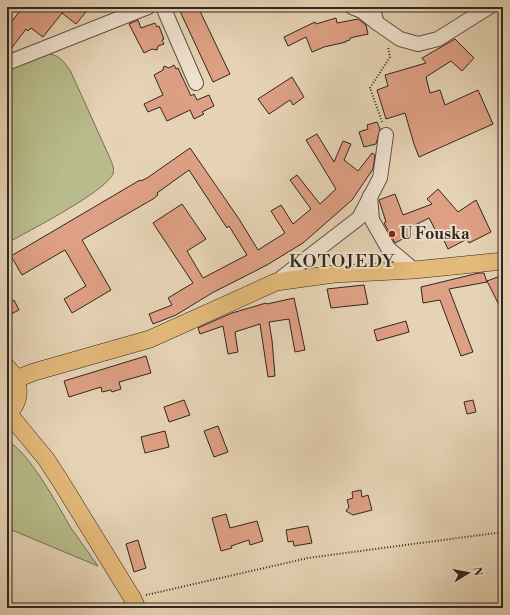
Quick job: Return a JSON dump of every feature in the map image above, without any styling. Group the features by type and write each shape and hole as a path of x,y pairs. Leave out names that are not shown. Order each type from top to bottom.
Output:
{"main road":[{"path":"135,603 62,482 46,459 8,414 18,399 18,385 12,373 34,372 150,339 276,282 334,274 414,270 503,261"}],"street":[{"path":"7,63 148,7"},
{"path":"163,7 196,83"},
{"path":"352,7 362,11 381,26 400,38 418,44 438,39 490,7"},
{"path":"372,7 381,26"},
{"path":"276,282 358,218 380,178 386,135"},
{"path":"370,196 372,220 388,248 414,270"}],"path":[{"path":"381,26 390,57 370,88 386,135"},
{"path":"135,603 308,558 503,532"}],"green space":[{"path":"50,54 64,62 70,70 111,160 113,174 107,182 81,201 7,243 7,69"},
{"path":"7,441 15,446 24,455 33,467 51,493 71,528 98,566 7,528"}],"building":[{"path":"17,7 90,7 76,24 62,13 43,37 31,28 28,31 26,29 7,54 7,28 19,12"},
{"path":"178,7 198,7 230,74 213,82"},
{"path":"336,18 337,23 358,19 366,25 368,34 350,38 350,40 346,42 324,47 312,52 306,37 288,46 284,37 315,22 316,24"},
{"path":"138,20 141,28 155,23 157,27 159,26 164,39 162,40 164,44 158,46 157,50 152,49 144,53 129,24"},
{"path":"455,39 474,58 462,71 451,61 426,77 430,93 440,90 445,105 478,90 493,124 419,157 405,113 386,119 377,90 388,86 385,75 426,63 422,58"},
{"path":"174,65 176,69 178,68 191,96 194,94 197,100 209,95 214,106 202,112 204,114 194,119 190,110 167,121 160,107 148,112 144,104 163,95 154,75 163,70 164,66 169,68"},
{"path":"292,77 304,97 293,105 290,100 269,114 258,99"},
{"path":"377,122 380,129 376,144 364,147 359,132 368,129 367,125"},
{"path":"317,134 334,162 343,141 351,144 344,160 358,171 372,153 375,155 373,169 352,200 303,243 267,265 212,293 176,315 153,324 149,314 172,305 168,298 193,283 153,223 182,204 206,239 187,251 203,278 247,255 229,226 227,228 189,170 157,193 158,195 153,199 82,240 111,290 72,313 64,299 86,286 65,250 22,275 11,256 140,180 141,181 147,178 190,148 239,219 258,250 285,233 271,211 281,205 293,224 311,209 290,180 297,175 320,204 336,189 306,140"},
{"path":"438,189 458,212 476,200 491,232 469,243 467,239 448,249 440,232 437,233 429,218 409,228 412,234 395,243 384,223 386,222 379,200 395,194 403,215 432,204 427,199"},
{"path":"484,273 487,282 449,289 473,352 461,356 440,300 423,303 421,287"},
{"path":"503,275 503,313 487,281"},
{"path":"364,285 368,304 331,308 327,289"},
{"path":"294,298 305,350 295,352 289,319 269,322 275,376 268,377 260,324 235,332 238,352 228,354 223,326 200,334 198,328 232,313 266,303"},
{"path":"14,300 19,310 11,314 7,304"},
{"path":"406,321 409,332 377,341 374,330"},
{"path":"146,356 151,373 119,382 121,389 112,392 111,390 102,392 101,387 69,397 64,381"},
{"path":"184,400 190,415 169,422 164,407"},
{"path":"473,400 476,412 467,414 464,402"},
{"path":"218,426 228,452 214,457 204,431"},
{"path":"165,431 169,447 145,453 141,437"},
{"path":"361,490 362,497 368,495 372,510 353,515 346,511 349,507 347,500 353,498 352,492"},
{"path":"226,514 230,528 257,521 263,541 250,545 249,540 231,546 232,548 221,551 212,518"},
{"path":"308,526 312,543 294,546 293,541 288,542 286,530"},
{"path":"138,540 146,568 134,572 126,544"}],"place":[{"name":"U Fouska","path":"392,234"}],"district":[{"name":"KOTOJEDY","path":"342,261"}]}
